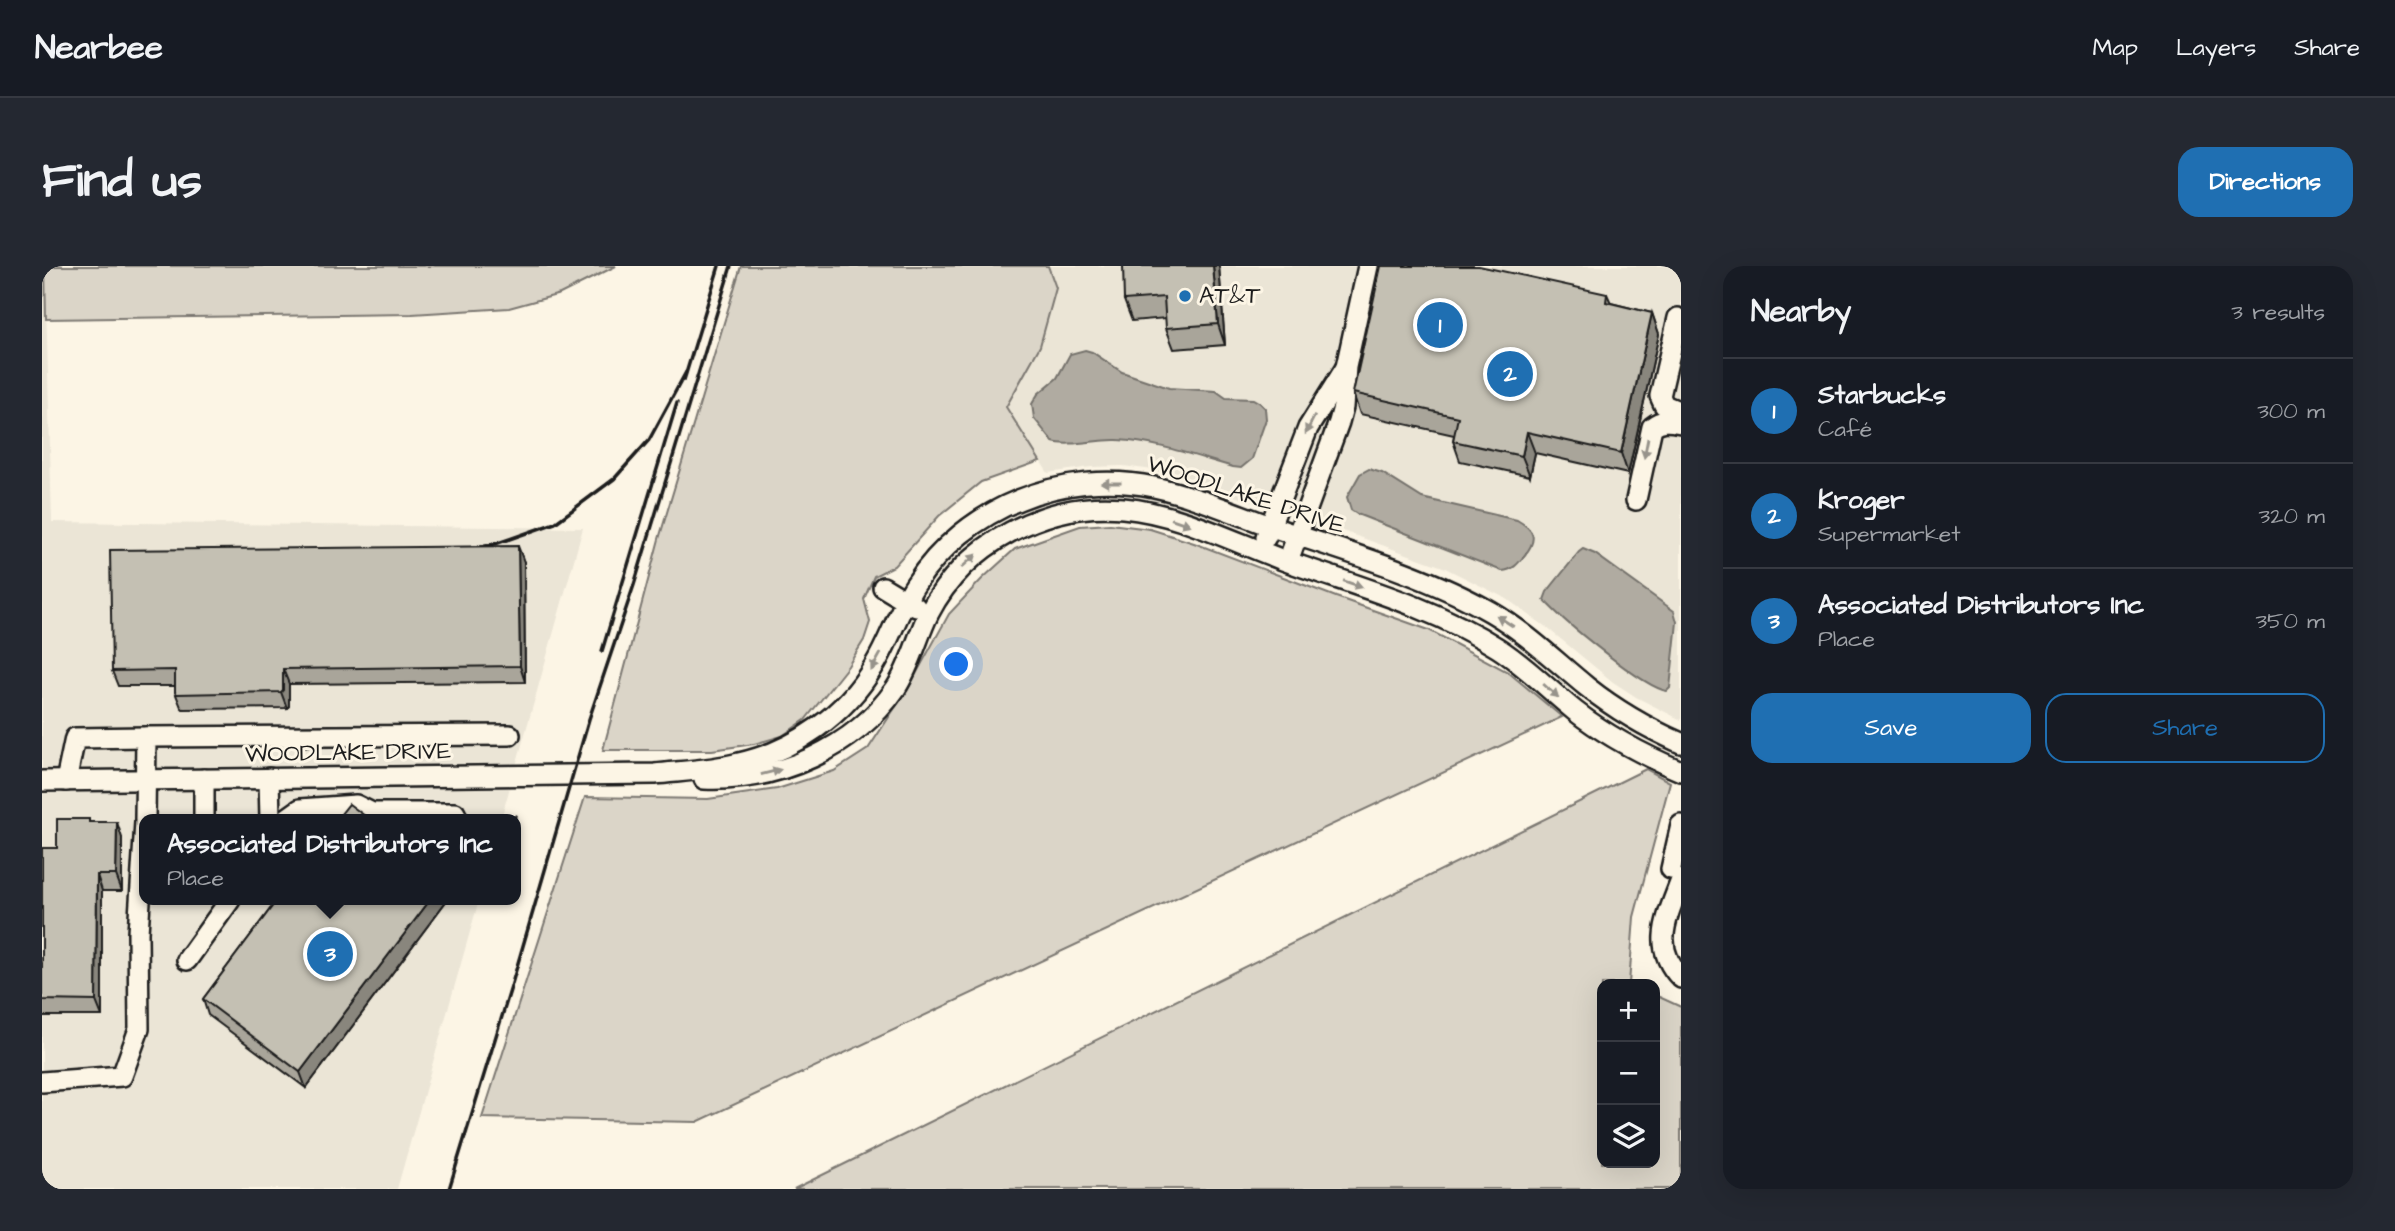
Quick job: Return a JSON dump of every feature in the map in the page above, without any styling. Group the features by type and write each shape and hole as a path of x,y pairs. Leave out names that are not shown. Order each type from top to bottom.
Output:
{"street":[{"path":"1288,561 1339,422 1346,367 1368,266"},
{"path":"1678,318 1660,397 1664,405 1681,412"},
{"path":"1260,551 1308,428 1346,367"},
{"path":"1636,500 1652,427 1668,420 1681,423"},
{"name":"WOODLAKE DRIVE","path":"42,781 655,774 751,760 778,751 813,731 846,704 866,679 905,601 932,562 970,527 1021,499 1068,485 1120,482 1154,487 1427,582 1491,612 1531,639 1623,713 1681,743"},
{"name":"WOODLAKE DRIVE","path":"655,774 707,780 757,776 790,767 829,749 865,723 897,686 928,615 953,577 988,545 1030,522 1076,510 1118,508 1158,514 1418,607 1461,626 1503,651 1595,725 1636,750 1681,771"},
{"path":"883,587 928,615"},
{"path":"66,781 75,738 510,735"},
{"path":"145,814 146,737"},
{"path":"269,778 270,814"},
{"path":"204,779 204,814"},
{"path":"293,814 300,809 356,805 372,813 456,814"},
{"path":"1681,825 1676,875 1663,945 1666,958 1681,978"},
{"path":"42,1082 122,1076 139,1029 140,905"},
{"path":"187,960 221,905"}],"shaded area":[{"path":"42,266 45,266 52,522 583,528 502,814 139,814 139,905 478,905 397,1189 42,1189"},
{"path":"45,266 616,266 560,294 509,308 412,314 46,319"},
{"path":"741,266 1048,266 1056,288 1040,346 1006,407 1040,461 981,482 939,516 894,566 874,576 864,599 870,622 864,640 848,666 805,720 782,736 754,744 712,750 603,750 659,539"},
{"path":"1048,266 1681,266 1681,720 1613,682 1507,599 1443,567 1340,530 1153,470 1123,466 1048,473 1006,407 1040,346 1056,289"},
{"path":"1085,350 1122,372 1169,388 1216,391 1226,398 1253,399 1260,403 1265,408 1266,419 1252,459 1241,468 1132,441 1067,444 1053,442 1034,418 1032,404 1038,394 1057,378 1070,354"},
{"path":"1369,469 1382,473 1422,498 1517,520 1531,531 1531,545 1517,564 1502,571 1357,514 1351,510 1347,497 1360,474"},
{"path":"1110,524 1150,529 1194,543 1429,630 1508,672 1562,717 697,1122 482,1118 585,797 708,799 777,789 834,771 868,749 910,685 949,614 1015,549 1080,526"},
{"path":"1583,549 1595,554 1674,611 1677,622 1670,688 1667,691 1623,666 1585,637 1544,600 1547,592"},
{"path":"1646,769 1670,782 1634,917 1629,979 1597,979 1597,1168 1660,1168 1660,997 1681,1007 1681,1189 794,1189"}],"building":[{"path":"1123,266 1213,266 1218,324 1166,328 1164,297 1124,300"},
{"path":"1381,266 1479,266 1607,294 1606,302 1652,313 1621,453 1527,432 1522,456 1453,441 1458,417 1353,393"},
{"path":"518,546 520,666 283,669 281,692 177,694 175,670 112,671 110,550"},
{"path":"349,804 362,814 341,814"},
{"path":"57,819 117,822 116,875 97,875 96,1001 42,1000 42,848 57,848"},
{"path":"273,905 426,905 300,1072 203,999"}],"railway":[{"path":"684,380 719,266"},
{"path":"449,1189 589,719 634,585 731,266"},
{"path":"469,550 555,523 614,479 649,440 686,372"},
{"path":"602,651 677,403"}],"place":[{"name":"AT&T","path":"1185,296"},
{"name":"Starbucks","path":"1440,325"},
{"name":"Kroger","path":"1510,374"},
{"name":"Associated Distributors Inc","path":"330,954"}]}
